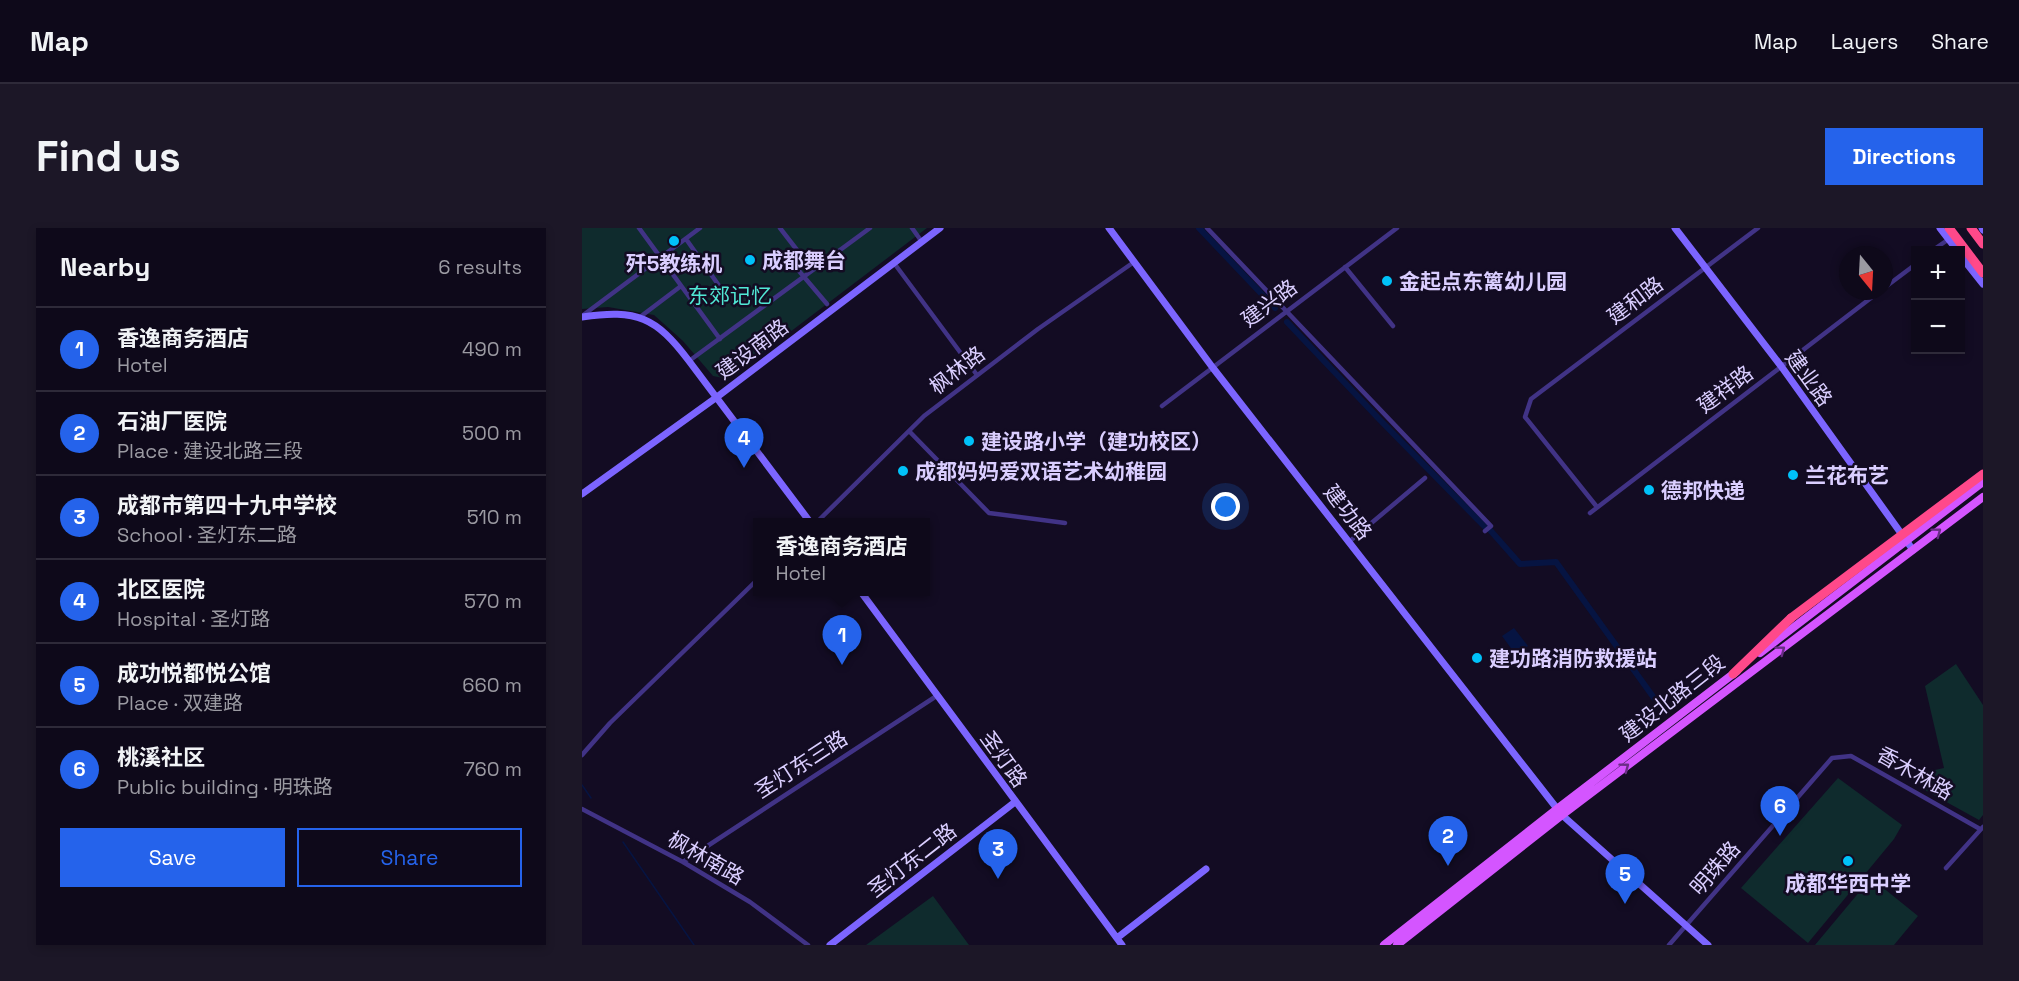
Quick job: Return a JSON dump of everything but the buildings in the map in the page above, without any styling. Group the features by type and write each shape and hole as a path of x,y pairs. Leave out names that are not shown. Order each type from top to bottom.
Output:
{"highway":[{"path":"1949,228 1983,273"},
{"path":"1971,228 1983,244"},
{"path":"1733,674 1791,618 1983,474"}],"main road":[{"name":"建设北路三段","path":"1397,945 1559,812 1733,674 1983,482"},
{"name":"建设北路三段","path":"1384,945 1983,497"}],"street":[{"path":"639,228 720,339"},
{"path":"582,316 700,228"},
{"path":"780,228 797,250 788,258 826,304"},
{"path":"689,361 870,228"},
{"path":"912,228 922,242"},
{"name":"建设南路","path":"582,494 717,397 940,228"},
{"name":"建功路","path":"1109,228 1213,368 1559,812 1708,945"},
{"path":"1208,228 1491,526 1485,531"},
{"name":"建兴路","path":"1162,406 1397,228"},
{"name":"建业路","path":"1675,228 1781,366 1913,550"},
{"name":"建和路","path":"1597,507 1525,417 1532,399 1758,228"},
{"path":"1940,228 1954,246"},
{"path":"686,239 727,297"},
{"path":"1939,246 1948,239"},
{"path":"1965,261 1983,284"},
{"name":"枫林路","path":"821,518 924,416 1134,262"},
{"path":"894,263 977,375"},
{"path":"1345,267 1393,326"},
{"path":"1893,281 1911,268"},
{"path":"640,317 681,286"},
{"name":"建祥路","path":"1590,513 1868,300"},
{"path":"582,316 622,314 640,317 659,328 675,342 807,518"},
{"path":"909,431 989,513 1065,523"},
{"path":"1350,541 1425,478"},
{"path":"582,755 610,723 753,584"},
{"name":"圣灯路","path":"865,596 1122,945"},
{"name":"圣灯东三路","path":"682,862 938,695"},
{"name":"香木林路","path":"1832,758 1851,756 1982,828 1946,868"},
{"name":"明珠路","path":"1669,945 1832,758"},
{"name":"圣灯东二路","path":"830,945 1015,802"},
{"name":"枫林南路","path":"582,808 750,902 808,945"},
{"path":"1117,938 1206,869"}],"green space":[{"name":"东郊记忆","path":"582,228 927,228 728,379 713,376 683,341 654,315 608,307 582,309"},
{"path":"1956,664 1983,705 1983,815 1979,820 1921,788 1921,773 1944,768 1925,686"},
{"path":"1838,778 1902,825 1894,839 1808,943 1741,888"},
{"path":"1871,878 1918,916 1894,945 1815,945"},
{"path":"933,896 969,945 866,945"}],"shaded area":[{"path":"1514,628 1528,646 1516,655 1502,636"}],"waterway":[{"path":"1199,228 1275,308"},
{"path":"1287,322 1485,527"},
{"path":"1490,530 1520,564 1556,562 1654,698"},
{"path":"582,785 591,798"},
{"path":"623,842 694,945"}],"place":[{"name":"歼5教练机","path":"674,241"},
{"name":"成都舞台","path":"750,260"},
{"name":"金起点东篱幼儿园","path":"1387,281"},
{"name":"建设路小学（建功校区）","path":"969,441"},
{"name":"北区医院","path":"744,468"},
{"name":"成都妈妈爱双语艺术幼稚园","path":"903,471"},
{"name":"兰花布艺","path":"1793,475"},
{"name":"德邦快递","path":"1649,490"},
{"name":"建功路消防救援站","path":"1477,658"},
{"name":"香逸商务酒店","path":"842,665"},
{"name":"桃溪社区","path":"1780,836"},
{"name":"成都华西中学","path":"1848,861"},
{"name":"石油厂医院","path":"1448,866"},
{"name":"成都市第四十九中学校","path":"998,879"},
{"name":"成功悦都悦公馆","path":"1625,904"}]}
